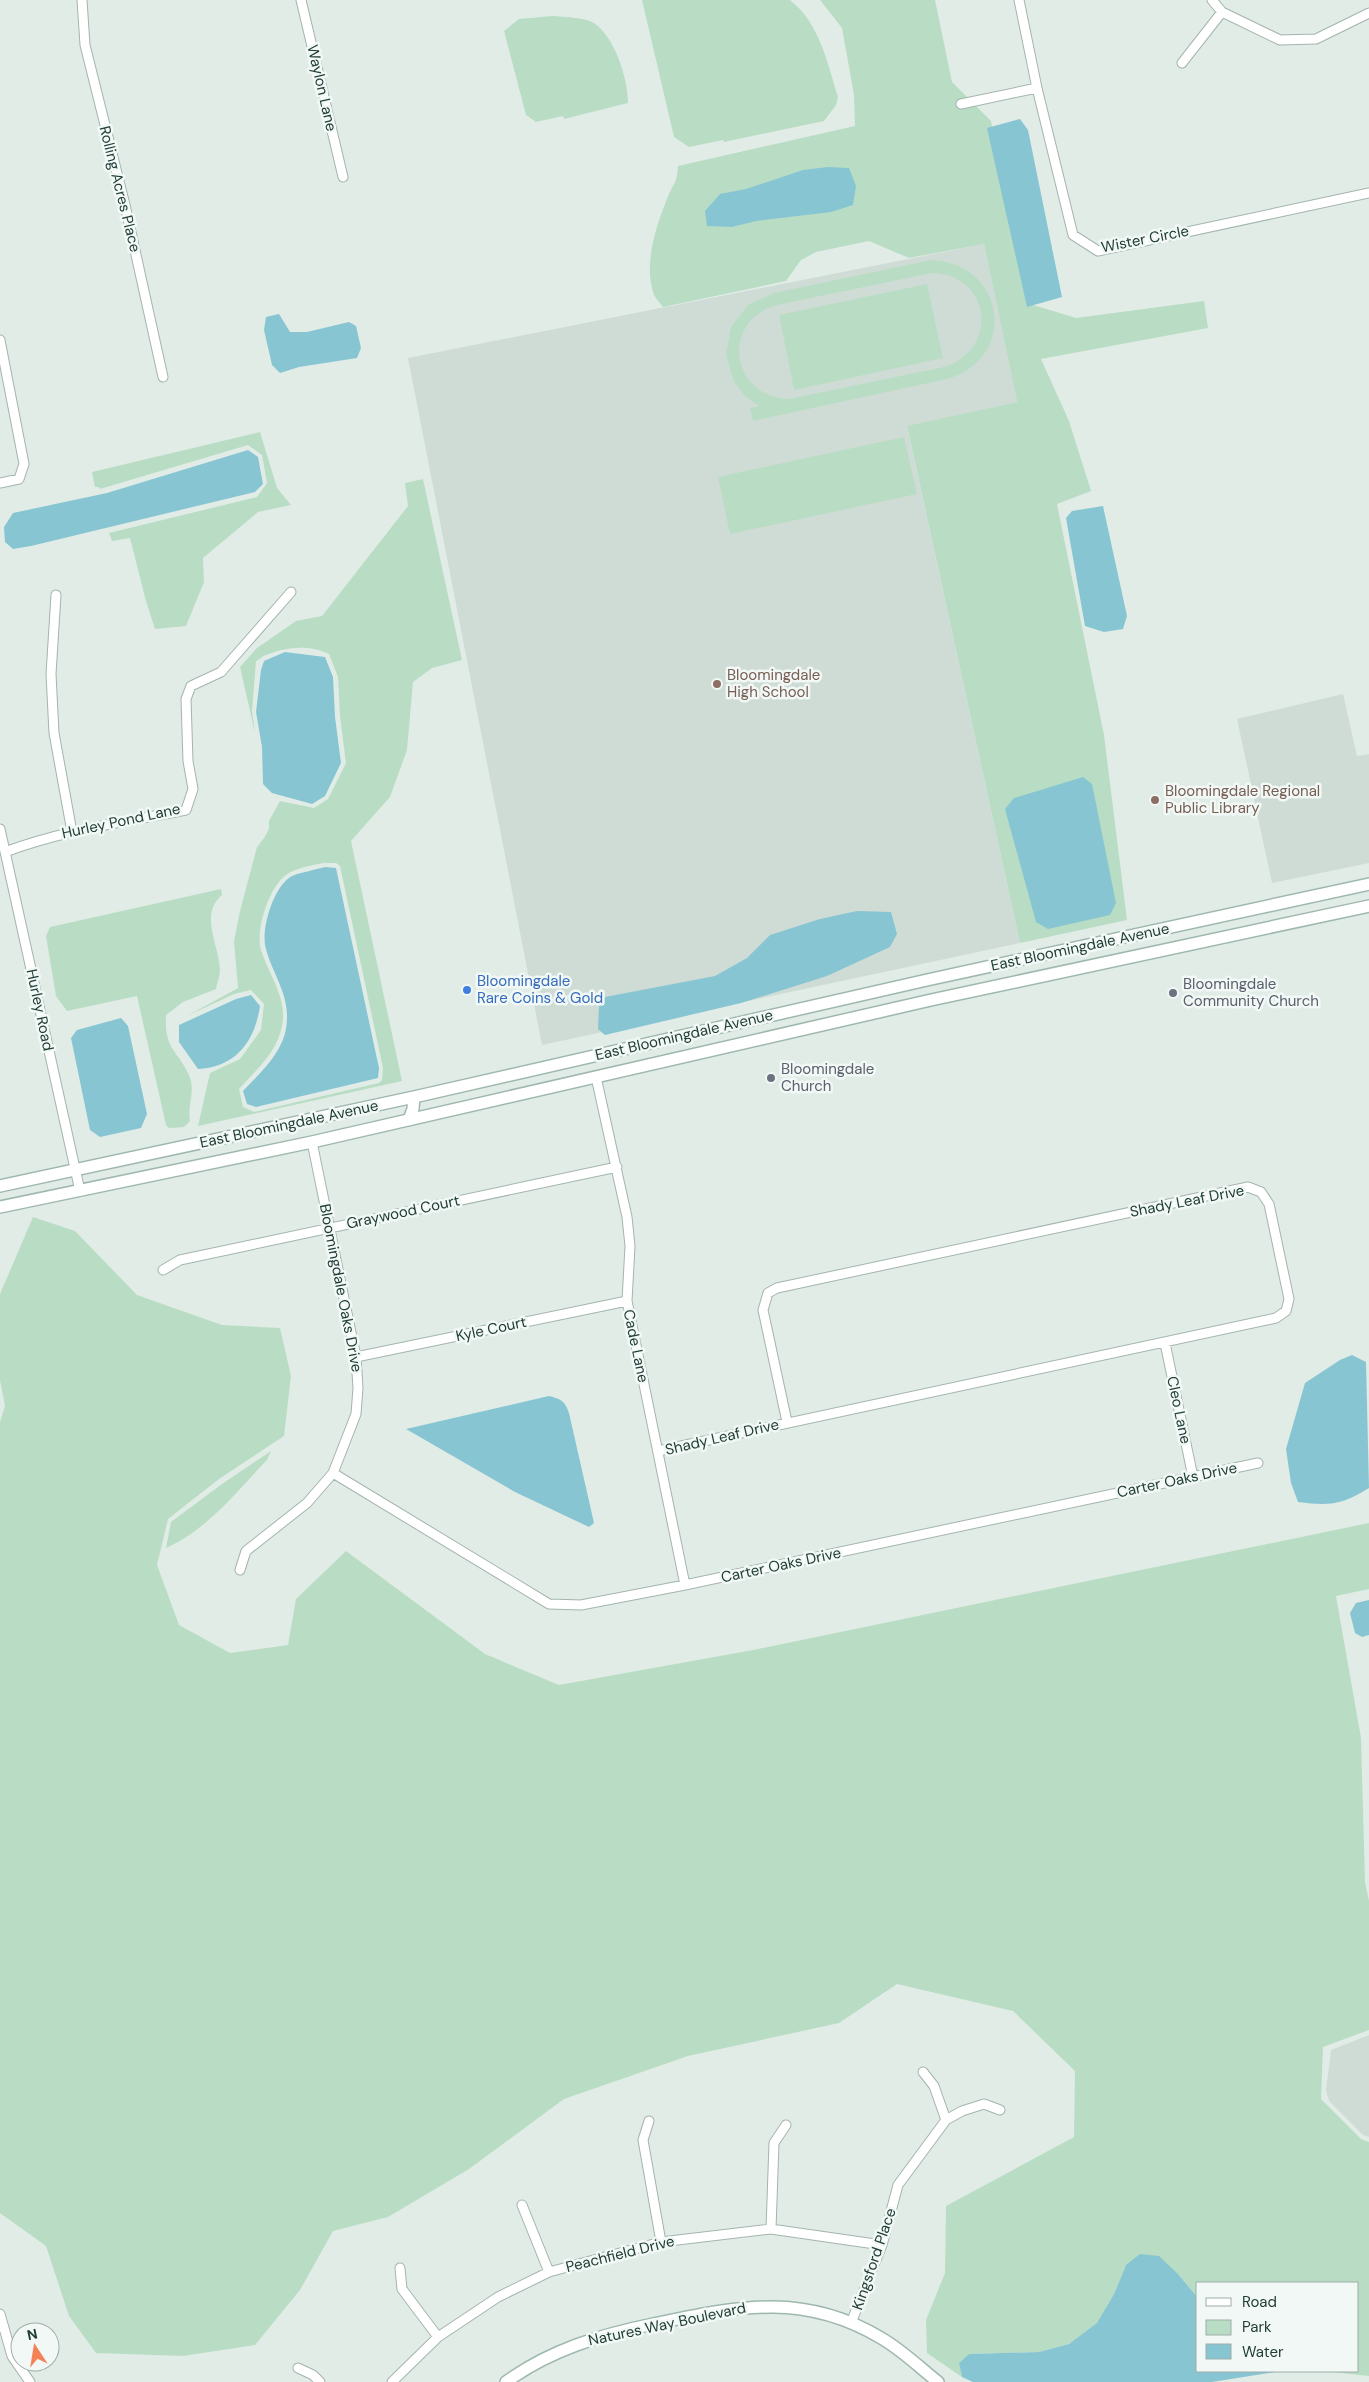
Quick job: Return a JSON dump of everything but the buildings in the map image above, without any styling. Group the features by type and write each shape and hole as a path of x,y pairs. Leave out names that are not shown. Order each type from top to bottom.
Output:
{"main road":[{"name":"East Bloomingdale Avenue","path":"0,1186 414,1097 927,980 1369,884"},
{"name":"East Bloomingdale Avenue","path":"0,1208 312,1142 931,1000 1369,906"},
{"path":"927,980 931,1000"},
{"path":"591,1056 596,1077"},
{"path":"409,1120 413,1109 414,1097"},
{"name":"Natures Way Boulevard","path":"506,2382 541,2360 592,2339 724,2309 758,2305 786,2307 818,2313 852,2323 891,2344 938,2382"}],"street":[{"name":"Rolling Acres Place","path":"82,0 85,45 125,205 163,377"},
{"name":"Waylon Lane","path":"301,0 343,176"},
{"name":"Wister Circle","path":"1019,0 1037,88 1073,235 1098,251 1369,193"},
{"path":"1212,0 1222,12 1280,40 1316,39 1369,13"},
{"path":"1182,63 1222,12"},
{"path":"961,104 1037,88"},
{"path":"0,340 24,464 19,479 0,483"},
{"name":"Hurley Pond Lane","path":"5,852 34,840 186,810 194,789 188,761 186,699 191,686 221,672 291,592"},
{"path":"56,595 51,674 54,733 72,832"},
{"name":"Hurley Road","path":"1,834 80,1191"},
{"name":"Cade Lane","path":"596,1077 617,1167 630,1246 627,1301 685,1585"},
{"name":"Bloomingdale Oaks Drive","path":"240,1570 246,1551 307,1503 333,1473 356,1414 358,1388 356,1357 312,1142"},
{"name":"Graywood Court","path":"162,1270 180,1260 617,1167"},
{"name":"Shady Leaf Drive","path":"658,1451 1276,1318 1286,1312 1289,1299 1269,1204 1261,1192 1248,1187 777,1288 768,1293 762,1310 787,1422"},
{"name":"Kyle Court","path":"356,1357 627,1301"},
{"name":"Cleo Lane","path":"1165,1343 1193,1477"},
{"name":"Carter Oaks Drive","path":"333,1473 548,1604 581,1605 685,1585 1258,1463"},
{"path":"923,2072 934,2086 946,2120"},
{"name":"Kingsford Place","path":"852,2323 882,2245 898,2185 946,2120 962,2111 984,2104 1000,2110"},
{"path":"649,2121 643,2140 661,2242"},
{"path":"771,2229 774,2143 786,2125"},
{"path":"522,2205 549,2272"},
{"name":"Peachfield Drive","path":"392,2382 438,2337 498,2296 549,2272 661,2242 771,2229 882,2245"},
{"path":"400,2268 402,2289 438,2337"},
{"path":"0,2314 12,2356 30,2382"},
{"path":"298,2368 312,2375 320,2382"}],"shaded area":[{"name":"Bloomingdale High School","path":"984,244 1017,402 907,427 1020,943 542,1045 408,358"},
{"path":"1343,694 1357,756 1369,754 1369,863 1272,883 1237,719"},
{"path":"1369,2035 1369,2137 1363,2135 1329,2101 1326,2090 1331,2050"}],"green space":[{"path":"642,0 790,0 809,20 821,44 838,97 836,105 824,121 724,142 723,140 689,147 674,137"},
{"path":"820,0 935,0 952,82 991,121 1030,304 1076,318 1204,301 1208,328 1041,359 1069,421 1091,491 1057,504 1104,735 1127,920 1020,943 907,426 1017,402 984,244 909,258 869,241 816,252 801,260 786,281 663,307 654,295 650,271 652,246 663,210 676,181 678,166 855,126 854,95 842,28"},
{"path":"552,16 585,20 594,23 601,29 619,59 626,82 628,103 564,119 563,116 536,122 526,115 504,31 519,19"},
{"path":"931,260 956,265 975,277 988,293 994,313 993,333 985,352 970,368 947,379 753,421 750,408 759,406 746,397 734,382 726,355 731,327 748,305 774,293","holes":["932,273 952,277 967,286 976,298 981,314 980,330 974,345 962,358 944,367 789,399 769,395 754,386 744,373 740,357 740,341 747,326 759,314 777,305"]},
{"path":"927,284 943,358 794,390 779,315"},
{"path":"260,432 277,488 291,505 258,512 203,558 204,582 186,626 155,629 130,538 112,541 109,533 257,497 267,483 262,455 248,445 100,489 95,487 92,472"},
{"path":"904,437 917,494 730,534 718,477"},
{"path":"423,479 462,660 432,668 413,682 407,750 390,797 351,841 402,1081 198,1126 210,1073 240,1059 261,1030 264,1004 251,990 234,994 187,1016 238,988 234,941 240,911 257,847 269,829 269,821 280,801 314,808 328,799 346,763 340,716 338,677 329,654 313,649 297,648 273,652 256,661 252,711 255,733 240,667 257,648 296,621 322,616 408,506 405,483","holes":["336,863 340,866 383,1068 382,1080 379,1083 254,1112 243,1107 239,1089 273,1049 278,1040 283,1019 279,993 261,950 260,931 262,919 271,895 283,877 303,867"]},
{"path":"221,889 222,895 215,903 211,920 220,970 216,989 183,1002 166,1015 169,1043 185,1067 192,1087 190,1121 184,1127 169,1128 166,1125 137,996 67,1011 56,996 46,936 50,927"},
{"path":"33,1217 75,1231 137,1295 222,1325 280,1328 291,1376 284,1436 219,1479 168,1519 157,1565 179,1625 230,1653 288,1645 296,1599 346,1551 485,1654 559,1685 753,1650 1369,1523 1369,1589 1336,1596 1361,1738 1365,1882 1369,1901 1369,2030 1323,2047 1321,2099 1361,2139 1369,2142 1369,2376 1332,2372 1359,2372 1359,2282 1196,2282 1196,2296 1178,2274 1126,2265 1114,2294 1097,2324 1069,2344 1039,2352 969,2354 959,2363 962,2377 927,2353 926,2320 945,2273 946,2206 1074,2137 1075,2071 1013,2011 897,1984 839,2023 688,2056 564,2099 469,2169 388,2217 333,2231 300,2290 255,2345 183,2356 96,2353 69,2316 46,2246 0,2213 0,1422 5,1406 0,1380 0,1294"},
{"path":"271,1451 267,1460 208,1521 166,1548 171,1522"}],"water":[{"path":"1020,119 1028,130 1062,297 1027,307 987,128"},
{"path":"828,167 849,168 856,186 853,205 831,212 756,221 732,227 707,226 705,211 720,194 746,189 803,170"},
{"path":"279,314 290,332 307,332 349,322 356,326 361,348 357,358 299,367 280,373 272,365 264,330 266,317"},
{"path":"248,450 258,457 263,484 255,492 31,546 13,549 5,542 4,527 13,513 107,493"},
{"path":"1103,506 1127,616 1123,629 1104,632 1085,626 1066,518 1072,511"},
{"path":"285,652 325,657 333,677 335,717 341,763 325,796 312,804 272,793 263,784 262,747 256,712 261,670 264,661"},
{"path":"1083,777 1092,784 1116,903 1110,915 1048,929 1036,922 1005,809 1014,798"},
{"path":"325,867 336,868 379,1068 378,1078 256,1107 247,1104 243,1091 266,1067 278,1049 283,1040 287,1018 285,1000 266,949 265,931 270,909 274,898 285,881 292,876"},
{"path":"857,911 891,912 897,934 890,947 827,976 741,1003 605,1035 598,1029 599,1006 605,997 715,976 747,958 770,935 820,919"},
{"path":"251,995 260,1006 254,1030 248,1041 241,1050 223,1063 198,1069 179,1042 179,1025 236,999"},
{"path":"121,1018 128,1026 147,1114 141,1128 100,1137 90,1130 71,1038 77,1030"},
{"path":"1352,1355 1366,1362 1369,1488 1351,1498 1335,1503 1298,1502 1291,1483 1286,1449 1305,1383 1340,1360"},
{"path":"549,1396 562,1401 569,1413 594,1523 589,1527 515,1492 406,1429"},
{"path":"1369,1600 1369,1635 1362,1637 1355,1633 1350,1613 1356,1603"},
{"path":"1140,2254 1159,2256 1178,2274 1196,2296 1196,2372 1276,2372 1212,2382 973,2382 962,2377 959,2363 969,2354 1039,2352 1069,2344 1097,2323 1114,2294 1126,2265"}],"place":[{"name":"Bloomingdale High School","path":"717,684"},
{"name":"Bloomingdale Regional Public Library","path":"1155,800"},
{"name":"Bloomingdale Rare Coins & Gold","path":"467,990"},
{"name":"Bloomingdale Community Church","path":"1173,993"},
{"name":"Bloomingdale Church","path":"771,1078"}]}
